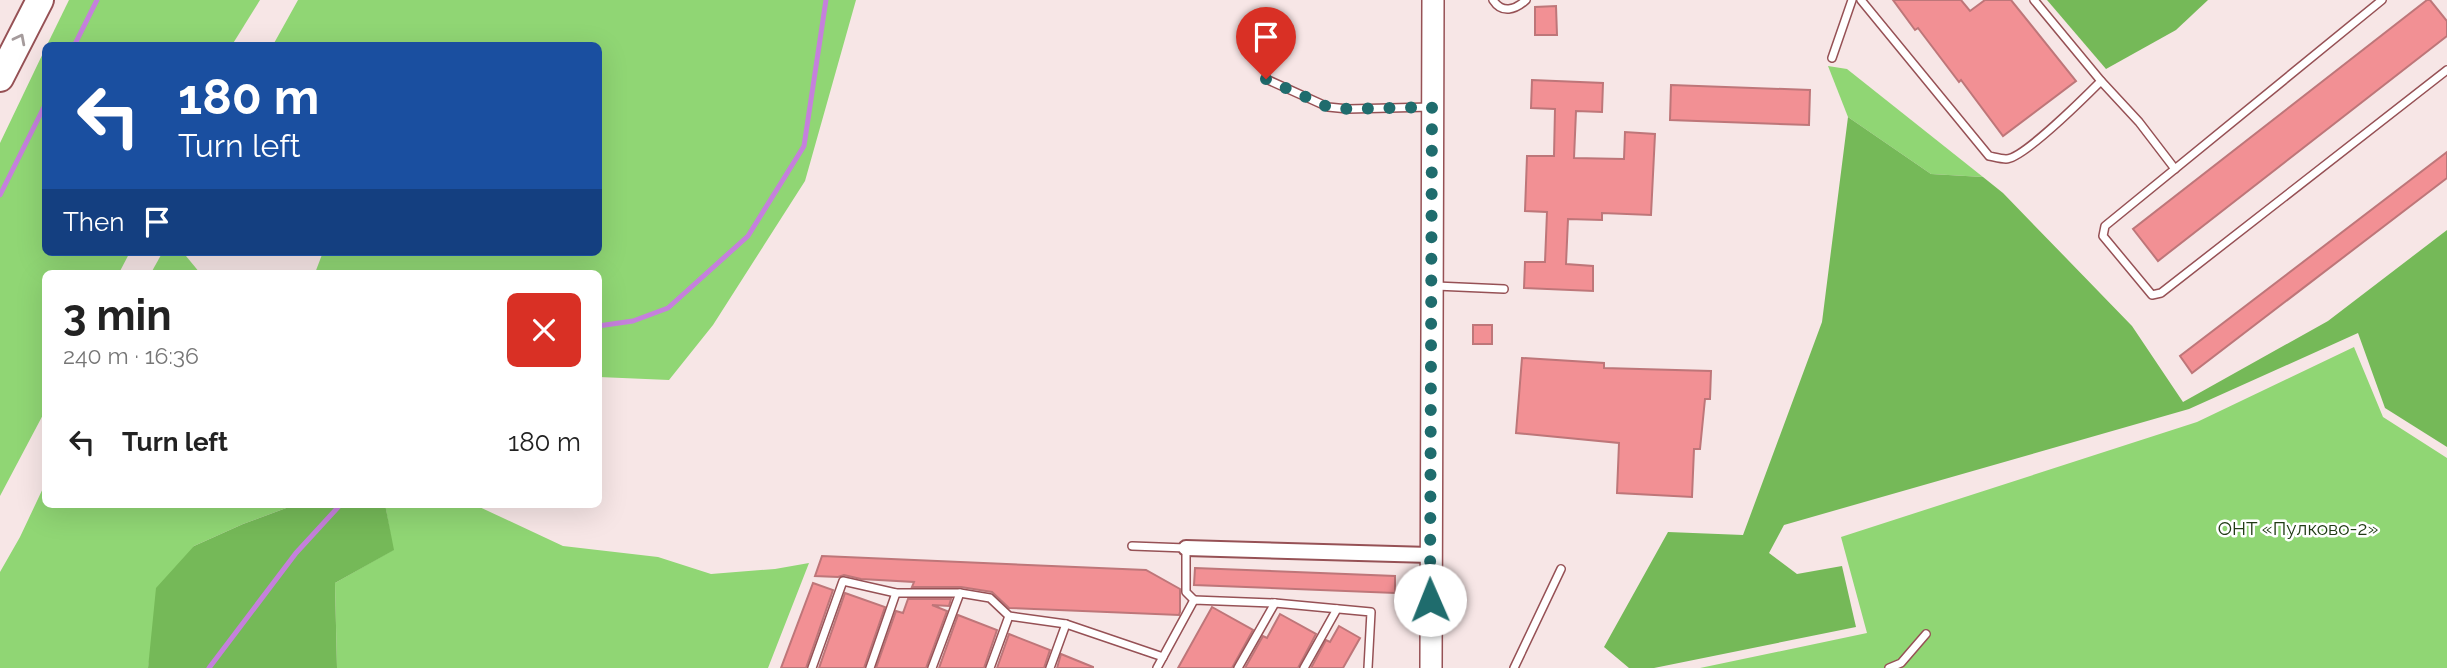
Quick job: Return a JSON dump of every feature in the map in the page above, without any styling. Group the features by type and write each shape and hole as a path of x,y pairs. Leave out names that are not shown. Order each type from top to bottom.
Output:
{"highway":[{"path":"0,78 40,0"}],"street":[{"path":"1431,668 1433,0"},
{"path":"1186,548 1430,555"}],"lane":[{"path":"1493,0 1497,6 1508,10 1519,7 1526,0"},
{"path":"1832,58 1852,0"},
{"path":"1861,0 1989,156 2008,160 2021,153 2079,104 2101,80"},
{"path":"2034,0 2139,121 2175,169"},
{"path":"2382,0 2105,226 2102,234 2153,295 2161,293 2447,69"},
{"path":"1266,79 1328,107 1432,107"},
{"path":"1431,286 1504,289"},
{"path":"1132,546 1186,548 1186,592 1194,600 1275,603 1371,612 1368,668"},
{"path":"1514,668 1562,569"},
{"path":"812,668 843,581 896,593 960,593 990,598 1009,616 1066,624 1163,657"},
{"path":"870,668 896,593"},
{"path":"932,668 960,593"},
{"path":"1157,668 1194,600"},
{"path":"1238,668 1275,603"},
{"path":"1304,668 1337,609"},
{"path":"990,668 1009,616"},
{"path":"1050,668 1066,624"},
{"path":"1889,668 1901,663 1926,634"}],"green space":[{"path":"69,0 260,0 234,42 48,42"},
{"path":"298,0 856,0 805,181 713,325 669,380 602,377 602,270 316,270 321,256 602,256 602,42 275,42"},
{"path":"2047,0 2208,0 2176,30 2106,69"},
{"path":"42,55 42,256 128,256 121,270 42,270 42,417 0,496 0,143"},
{"path":"1828,66 1847,69 1983,177 1931,174 1848,117"},
{"path":"1848,117 1931,174 1983,177 2003,193 2132,326 2183,402 2328,321 2447,230 2447,447 2385,408 2358,333 2189,409 1784,525 1769,553 1797,574 1842,566 1856,627 1654,668 1629,668 1604,647 1668,532 1743,535 1822,322"},
{"path":"160,256 186,256 198,270 153,270"},
{"name":"ОНТ «Пулково-2»","path":"2354,347 2383,417 2447,458 2447,668 1700,668 1867,633 1841,537 2197,422"},
{"path":"42,490 42,508 286,508 194,546 152,643 148,668 0,668 0,572"},
{"path":"286,508 386,508 394,550 335,583 337,668 148,668 156,588 194,546"},
{"path":"386,508 482,508 563,546 658,557 711,574 775,569 809,563 768,668 337,668 335,583 393,550"}],"building":[{"path":"1893,0 1961,0 1970,11 1985,0 2011,0 2076,81 2003,136 1961,80 1959,82"},
{"path":"2430,0 2447,21 2447,36 2158,261 2133,229"},
{"path":"1556,6 1557,35 1535,35 1535,7"},
{"path":"1532,80 1603,83 1602,112 1576,111 1574,158 1624,159 1625,132 1655,134 1651,215 1602,213 1602,220 1568,219 1566,264 1593,266 1593,291 1524,288 1525,262 1545,262 1547,212 1525,211 1527,156 1554,156 1555,109 1531,108"},
{"path":"1671,85 1810,90 1809,125 1670,120"},
{"path":"2447,152 2447,178 2192,373 2180,356"},
{"path":"1473,325 1492,325 1492,344 1473,344"},
{"path":"1522,358 1604,363 1604,368 1711,371 1710,399 1705,399 1700,449 1694,449 1692,497 1617,493 1619,443 1516,433"},
{"path":"822,556 1146,570 1180,589 1180,612 1179,615 1009,608 992,592 961,587 912,587 914,582 861,579 844,575 815,576"},
{"path":"1195,568 1395,576 1395,593 1194,585"},
{"path":"813,583 833,590 806,668 781,668"},
{"path":"845,593 885,607 864,668 819,668"},
{"path":"908,599 951,599 949,606 932,605 947,611 926,668 876,668 896,611 903,613"},
{"path":"1212,607 1253,630 1232,668 1178,668"},
{"path":"1280,614 1316,634 1298,668 1245,668 1263,636 1267,638"},
{"path":"958,615 997,630 984,668 939,668"},
{"path":"1339,626 1360,638 1343,668 1311,668 1326,640 1330,642"},
{"path":"1009,634 1050,650 1044,668 997,668"},
{"path":"1061,654 1093,667 1093,668 1057,668"}],"waterway":[{"path":"76,42 97,0"},
{"path":"602,325 633,321 668,308 748,236 804,146 826,0"},
{"path":"0,195 42,111"},
{"path":"209,668 296,553 337,508"}],"route":[{"path":"1266,79 1328,107 1432,107 1430,600"}]}
